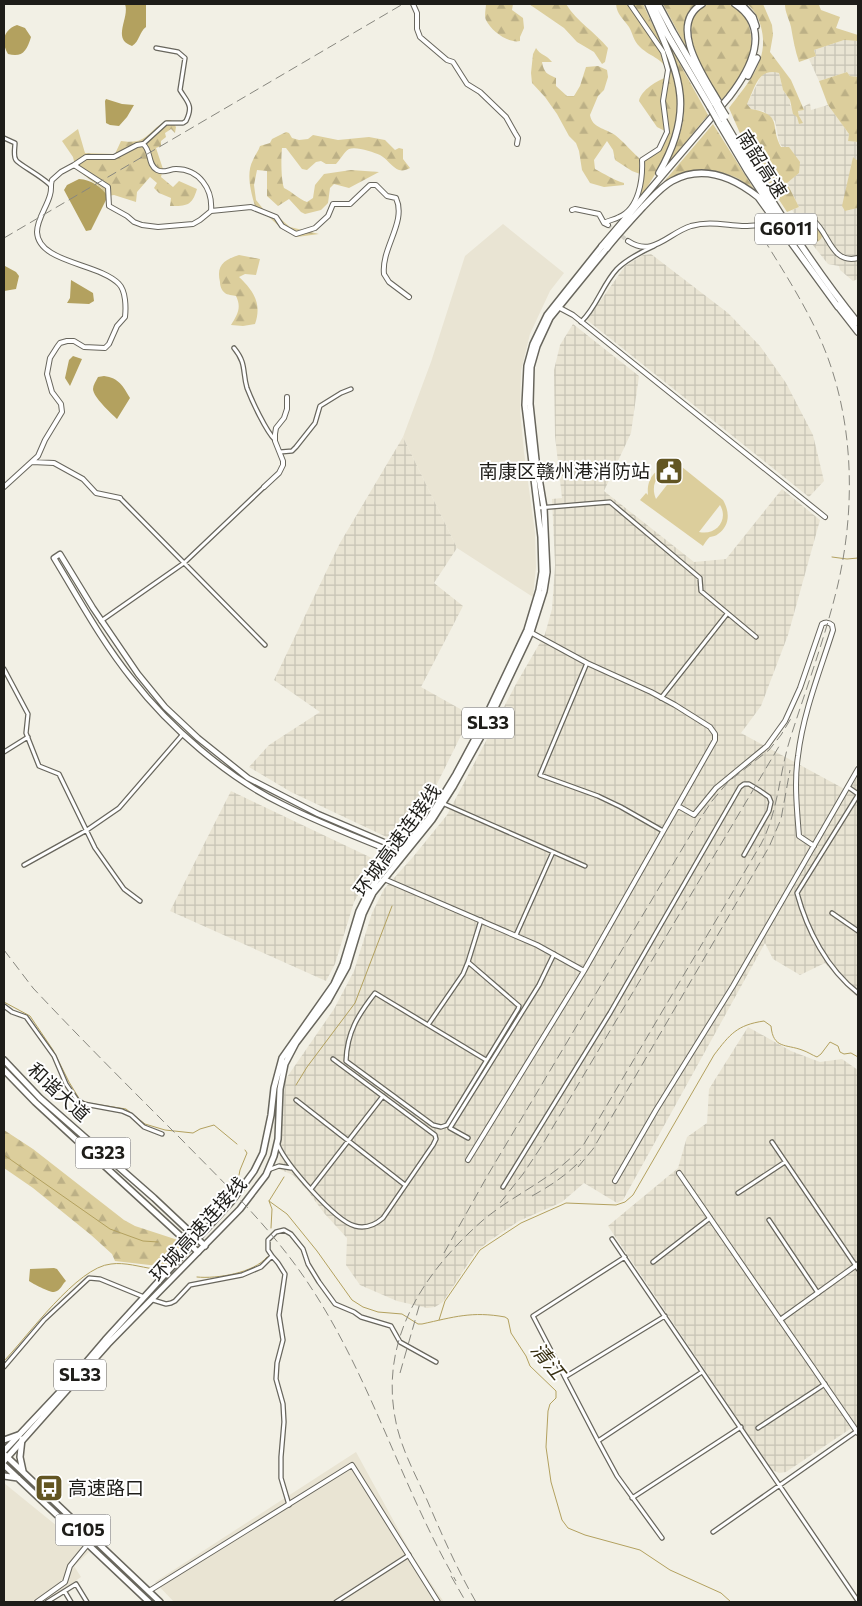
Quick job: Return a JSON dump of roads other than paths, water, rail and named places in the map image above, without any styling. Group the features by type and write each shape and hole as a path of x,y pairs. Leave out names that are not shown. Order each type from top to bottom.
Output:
{"highway":[{"path":"648,4 676,70 682,98 675,143 649,191"},
{"name":"南韶高速","path":"652,4 667,34 714,104"},
{"name":"南韶高速","path":"658,4 714,104 748,172 838,307 858,332"},
{"path":"702,4 690,16 687,35 695,60 722,119"},
{"path":"605,247 649,191 741,82 753,59 755,34 746,13 735,4"},
{"path":"638,212 653,191 738,90 753,68 759,43 757,30 753,17 741,4"},
{"name":"南韶高速","path":"722,119 791,230 858,323"},
{"path":"605,247 664,187 683,176 696,173 712,173 734,180 758,197 838,307"}],"main road":[{"name":"环城高速连接线","path":"5,1456 105,1340 232,1201 254,1171 263,1153 271,1115 274,1088 282,1058 334,984 343,964 359,911 381,878 441,803 529,631 542,572 541,508 526,405 527,366 540,327 605,247"},
{"path":"60,554 101,621 138,674 165,708 198,738 248,778 318,814 402,853 281,804 241,780 183,734 159,712 131,679 91,619 54,558 60,554"},
{"name":"环城高速连接线","path":"20,1437 240,1209 267,1172 277,1142 280,1089 285,1064 296,1043 321,1012 337,986 347,966 362,914 381,878"},
{"name":"和谐大道","path":"4,1060 40,1098 154,1198 205,1246"},
{"name":"和谐大道","path":"4,1070 35,1102 198,1252"},
{"path":"4,1440 20,1437 20,1457 25,1474"},
{"name":"G105","path":"5,1456 160,1602"},
{"name":"G105","path":"4,1465 149,1602"},
{"path":"4,1476 19,1478"}],"street":[{"path":"413,4 417,12 417,29 420,37 447,60 453,62 463,79 480,92 506,118 516,133 518,138 517,144"},
{"path":"572,210 576,208 599,214 606,224 629,209 642,180 642,160 659,149 667,132 663,101 668,70 663,52 630,4"},
{"path":"4,487 38,456 44,440 62,412 62,404 52,392 47,374 53,352 60,343 67,341 74,341 84,347 105,348 109,344 117,326 125,318 124,298 119,284 96,269 56,256 45,249 37,235 37,230 50,198 52,180 61,172 86,157 114,157 137,144 143,144 166,123 183,123 186,121 189,111 188,100 180,90 184,58 178,52 156,48"},
{"path":"4,138 15,143 17,162 39,175 50,185"},
{"path":"143,144 148,149 150,160 156,169 161,172 177,169 188,171 200,177 210,198 211,211"},
{"path":"74,165 108,187 109,206 142,225 158,227 193,224 211,211 251,207 276,217 282,226 292,233 301,233 315,228 324,221 333,204 350,204 370,185 376,185 387,196 396,198 400,209 389,244 384,274 390,282 409,297"},
{"path":"791,217 801,215 810,218 819,225 834,251 843,259 858,258"},
{"path":"581,322 593,307 617,268 679,230 702,224 719,223 741,226 765,225"},
{"path":"628,241 643,248 657,245"},
{"path":"556,306 573,315 825,517"},
{"path":"101,621 184,563 282,468 284,461 253,401 247,386 242,359 234,348"},
{"path":"280,452 292,451 296,447 315,423 320,406 341,392 351,389"},
{"path":"275,441 276,428 284,418 287,409 287,397"},
{"path":"32,462 54,464 83,479 96,493 120,498 265,645"},
{"path":"541,508 610,502 700,578 701,591 756,637"},
{"path":"662,698 728,614"},
{"path":"678,806 694,815 716,788 758,755 771,740 794,705 822,624 825,622 830,623 833,630 802,730 797,756 799,836 814,846"},
{"path":"468,1160 584,971 715,740 715,734 710,727 662,698 587,663 529,631"},
{"path":"587,663 540,775 598,796 663,831"},
{"path":"4,669 28,714 26,733 39,766 59,774 96,848 124,889 140,901"},
{"path":"24,865 87,830 119,808 183,734"},
{"path":"4,752 28,737"},
{"path":"615,1181 656,1110 733,986 858,769"},
{"path":"503,1188 610,1013 740,787 744,784 749,784 769,797 771,802 769,811 744,855"},
{"path":"848,787 858,795 797,893 802,913 820,949 843,979 858,993"},
{"path":"441,803 585,866"},
{"path":"516,935 553,852"},
{"path":"381,878 516,935 584,971"},
{"path":"832,913 858,931"},
{"path":"428,1025 463,974 481,920"},
{"path":"468,1138 450,1128 539,985 554,954"},
{"path":"468,962 519,1006 447,1125 440,1127 433,1125 346,1061 349,1036 361,1011 375,992 486,1060"},
{"path":"4,1006 12,1012 26,1017 54,1056 72,1095 77,1100 84,1104 122,1111 131,1115 144,1127 162,1134"},
{"path":"277,1142 295,1171 334,1212 348,1223 365,1227 375,1225 383,1218 433,1145 436,1139 435,1135 333,1059"},
{"path":"311,1189 383,1096"},
{"path":"296,1100 405,1185"},
{"path":"772,1142 858,1266 780,1320"},
{"path":"738,1193 786,1162"},
{"path":"267,1172 273,1167 283,1166 295,1171"},
{"path":"680,1173 858,1432 713,1532"},
{"path":"653,1262 710,1218"},
{"path":"769,1220 818,1293"},
{"path":"289,1505 281,1478 284,1422 276,1380 277,1363 284,1340 279,1316 285,1274 266,1245 268,1240 279,1230 288,1231 303,1249 308,1264 318,1282 335,1304 361,1317 391,1326 400,1342 436,1362"},
{"path":"612,1239 858,1601"},
{"path":"153,1300 171,1304 190,1285 197,1282 242,1275 261,1267 272,1256"},
{"path":"625,1257 533,1316 598,1441 632,1498 662,1538"},
{"path":"4,1367 44,1320 89,1278 100,1279 145,1298"},
{"path":"565,1377 665,1316"},
{"path":"598,1441 702,1372"},
{"path":"758,1428 825,1384"},
{"path":"632,1498 741,1427"},
{"path":"149,1591 352,1465 438,1602"},
{"path":"37,1602 65,1582 70,1566 89,1544"},
{"path":"336,1602 409,1555"},
{"path":"47,1602 53,1601 76,1584 88,1602"},
{"path":"65,1592 71,1602"},
{"path":"138,1602 143,1597"}],"waterway":[{"path":"832,557 858,558"},
{"path":"296,1085 307,1067 355,1003 392,906"},
{"path":"4,1002 30,1016 53,1050 80,1100 126,1109 145,1124 165,1130 193,1133 214,1125 237,1144"},
{"path":"439,1320 445,1301 480,1250 521,1223 566,1203 616,1205 625,1202 633,1195 714,1055 725,1041 741,1028 764,1021 771,1026 774,1039 781,1044 817,1057 830,1042 838,1046 840,1052 844,1054 851,1053 858,1057"},
{"path":"239,1175 247,1153 245,1150"},
{"path":"4,1155 110,1229 143,1241 158,1242"},
{"name":"清江","path":"271,1228 272,1209 269,1201 284,1177"},
{"name":"清江","path":"269,1201 287,1214 317,1251 352,1300 363,1307 378,1312 402,1314 418,1324 473,1315 493,1315 508,1319 511,1333 526,1356 530,1366 556,1391 556,1398 550,1404 548,1411 546,1447 551,1482 562,1520 568,1528 585,1535 640,1550 670,1570 721,1593 731,1602"},
{"path":"197,1277 235,1274 261,1263 267,1257"},
{"path":"4,1361 54,1304 83,1277 98,1268 111,1264 127,1264 154,1269"}],"tunnel":[{"path":"765,225 777,221"},
{"path":"608,225 628,241"}],"railway":[{"path":"4,238 403,4"},
{"path":"476,1602 462,1577 410,1464 397,1427 392,1396 393,1367 399,1339 423,1287 460,1242 495,1211 561,1166 584,1144 761,844 772,818 787,750 838,584 848,524 849,493 849,462 841,401 833,372 816,329 763,238"},
{"path":"444,1253 489,1173 700,819 728,782 769,750 793,715"},
{"path":"500,1203 541,1147 781,743"},
{"path":"578,1167 593,1149 769,847 781,819 790,770"},
{"path":"4,950 33,988 233,1192 281,1246 296,1266 332,1321 351,1358 436,1545 456,1581"},
{"path":"532,1196 558,1180 581,1160"},
{"path":"400,1373 420,1303"},
{"path":"451,1576 466,1602"}],"place":[{"name":"南康区赣州港消防站","path":"669,471"},
{"name":"高速路口","path":"49,1488"}]}
